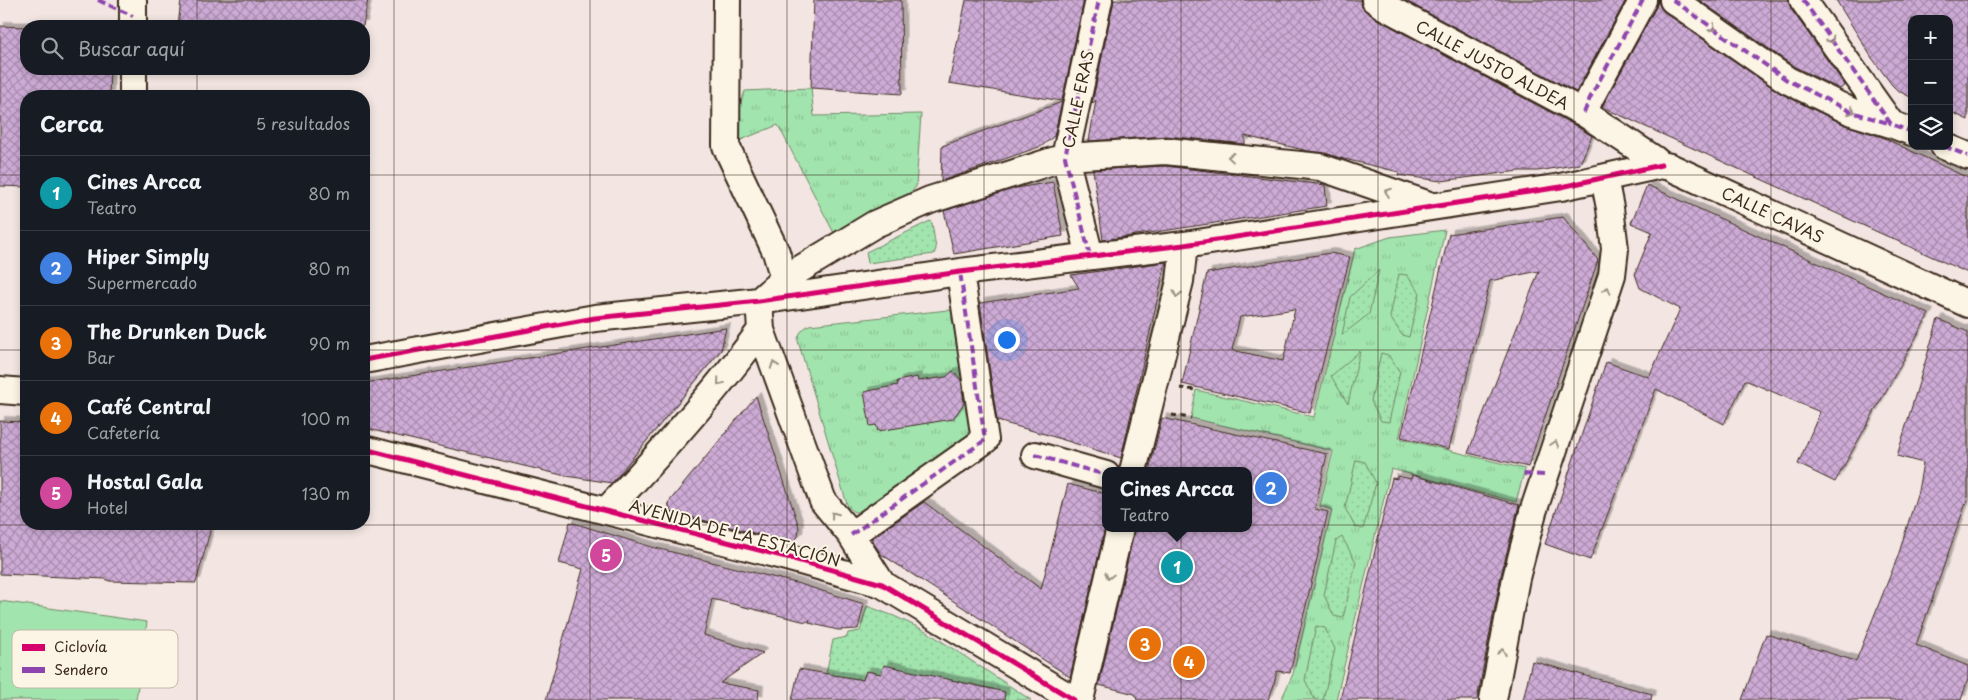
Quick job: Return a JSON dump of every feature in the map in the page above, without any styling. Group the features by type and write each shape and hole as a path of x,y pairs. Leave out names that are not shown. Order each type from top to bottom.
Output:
{"street":[{"path":"133,0 133,20"},
{"path":"727,0 726,146 776,252 784,279"},
{"name":"CALLE ERAS","path":"1090,256 1065,156 1098,0"},
{"name":"CALLE JUSTO ALDEA","path":"1375,0 1584,113"},
{"path":"1584,113 1590,98 1643,0"},
{"path":"1673,0 1787,80 1852,112 1901,128"},
{"path":"1803,0 1901,128"},
{"path":"133,75 133,90"},
{"name":"CALLE CAVAS","path":"1584,113 1654,159 1660,165 1670,167 1968,304"},
{"path":"1953,150 1968,156"},
{"path":"759,302 784,279 884,220 930,200 1065,156 1165,151 1320,167 1434,207"},
{"path":"370,359 595,318 759,302 960,272 1184,245 1434,207 1604,178 1660,165"},
{"path":"1494,700 1516,578 1533,512 1534,475 1612,275 1615,249 1604,178"},
{"path":"1134,467 1180,280 1184,245"},
{"path":"851,535 985,440 960,272"},
{"path":"759,302 761,330 823,501 851,535 882,584"},
{"path":"606,511 679,431 761,330"},
{"path":"0,390 20,392"},
{"name":"AVENIDA DE LA ESTACIÓN","path":"370,451 882,584 1074,700"},
{"path":"1035,455 1102,474"},
{"path":"1080,700 1119,532"}],"green space":[{"path":"811,88 814,116 921,114 916,187 875,224 834,233 778,125 726,146 745,91"},
{"path":"930,221 932,223 936,249 934,254 868,263 866,252"},
{"path":"1445,230 1399,438 1525,469 1516,502 1391,469 1336,700 1281,700 1293,674 1332,510 1320,506 1333,451 1191,418 1196,390 1314,417 1355,249 1390,237"},
{"path":"1379,270 1369,314 1342,335 1350,297"},
{"path":"1399,274 1407,275 1420,293 1409,337 1402,335 1390,317"},
{"path":"948,310 955,311 971,436 862,512 854,512 848,507 846,501 798,341 800,333 809,325"},
{"path":"1360,351 1348,404 1331,376"},
{"path":"1381,353 1388,355 1400,372 1389,422 1381,421 1371,401"},
{"path":"1356,460 1365,462 1376,483 1363,529 1355,527 1345,508"},
{"path":"1342,537 1356,562 1343,618 1334,616 1324,595 1336,541"},
{"path":"0,601 147,622 146,630 12,630 12,688 138,688 136,700 0,700"},
{"path":"867,606 926,631 1031,700 992,700 994,689 884,666 881,674 866,671 863,680 826,674 833,640 847,637 848,633 860,631"},
{"path":"1316,626 1325,628 1335,649 1323,700 1315,700 1305,680"}],"building":[{"path":"181,0 368,0 364,20 179,20"},
{"path":"814,0 901,0 902,94 811,88"},
{"path":"966,0 1084,0 1062,101 949,83"},
{"path":"1114,0 1360,0 1362,7 1375,18 1592,136 1580,164 1538,171 1519,171 1441,181 1398,175 1399,172 1325,153 1308,151 1245,136 1245,144 1167,136 1089,141 1096,100 1092,104"},
{"path":"1404,0 1626,0 1576,92"},
{"path":"1658,0 1664,12 1780,93 1845,125 1882,137 1968,178 1968,273 1602,107"},
{"path":"1699,0 1788,0 1791,9 1845,85 1840,89 1795,67"},
{"path":"1836,0 1968,0 1968,120 1953,113 1953,15 1908,15 1908,96 1892,85 1872,58"},
{"path":"0,26 20,27 20,75 110,75 109,90 20,90 20,187 0,186"},
{"path":"1062,102 1054,136 1042,146 941,181 942,146"},
{"path":"1165,166 1325,185 1327,206 1103,240 1093,170"},
{"path":"1053,182 1063,236 954,254 944,211 1016,188"},
{"path":"1647,185 1929,314 1835,482 1798,464 1820,412 1745,380 1724,424 1656,389 1590,560 1545,544 1606,362 1649,377 1680,309 1640,288 1635,274 1652,232 1631,223"},
{"path":"1563,217 1598,260 1528,467 1468,453 1539,271 1490,281 1449,449 1401,437 1449,234"},
{"path":"1330,253 1350,257 1310,413 1182,384 1207,273","holes":["1295,309 1283,361 1232,350 1240,317"]},
{"path":"1166,262 1121,458 997,421 980,303 1079,288 1071,275"},
{"path":"1938,319 1968,332 1968,497 1916,645 1968,666 1968,679 1961,700 1742,700 1766,634 1856,661 1898,556 1918,491 1923,463 1897,456"},
{"path":"726,328 721,350 612,483 566,476 370,429 370,382"},
{"path":"953,371 961,380 964,403 953,419 878,431 876,425 870,426 864,392 898,385 897,381 917,377 918,381 946,377"},
{"path":"756,396 799,527 798,537 793,541 785,541 671,512 668,503"},
{"path":"1162,418 1327,454 1315,509 1328,512 1290,673 1277,671 1268,700 1137,700 1135,694 1099,685 1134,532 1252,532 1252,467 1150,467"},
{"path":"0,421 20,422 20,530 210,530 196,583 109,581 106,579 0,574"},
{"path":"1412,475 1519,505 1501,575 1477,700 1340,700 1392,478 1397,479 1397,476 1411,479"},
{"path":"1068,484 1102,493 1102,532 1104,532 1070,677 881,554 872,538 924,502 1041,589"},
{"path":"570,522 652,547 800,584 864,604 858,629 838,630 809,623 810,620 806,622 712,599 704,635 763,653 720,683 759,690 758,700 546,700 583,569 559,563"},
{"path":"1532,661 1652,694 1651,700 1523,700"},
{"path":"884,665 1005,692 1004,700 792,700 799,669 863,680 866,671 881,674"}],"marked path":[{"path":"98,0 133,16"},
{"path":"1090,256 1065,157 1099,0"},
{"path":"1584,113 1590,98 1643,0"},
{"path":"1673,0 1787,80 1852,112 1891,124"},
{"path":"1803,0 1891,124 1908,130"},
{"path":"1953,150 1968,156"},
{"path":"851,535 985,440 960,272"},
{"path":"1035,455 1102,474"},
{"path":"1524,474 1545,475"}],"cycle path":[{"path":"370,359 595,318 759,301 960,272 1184,245 1561,187 1661,165"},
{"path":"370,451 790,558 882,584 1074,700"}],"place":[{"name":"Hiper Simply","path":"1271,488"},
{"name":"Hostal Gala","path":"606,555"},
{"name":"Cines Arcca","path":"1177,567"},
{"name":"The Drunken Duck","path":"1145,644"},
{"name":"Café Central","path":"1189,662"}]}
